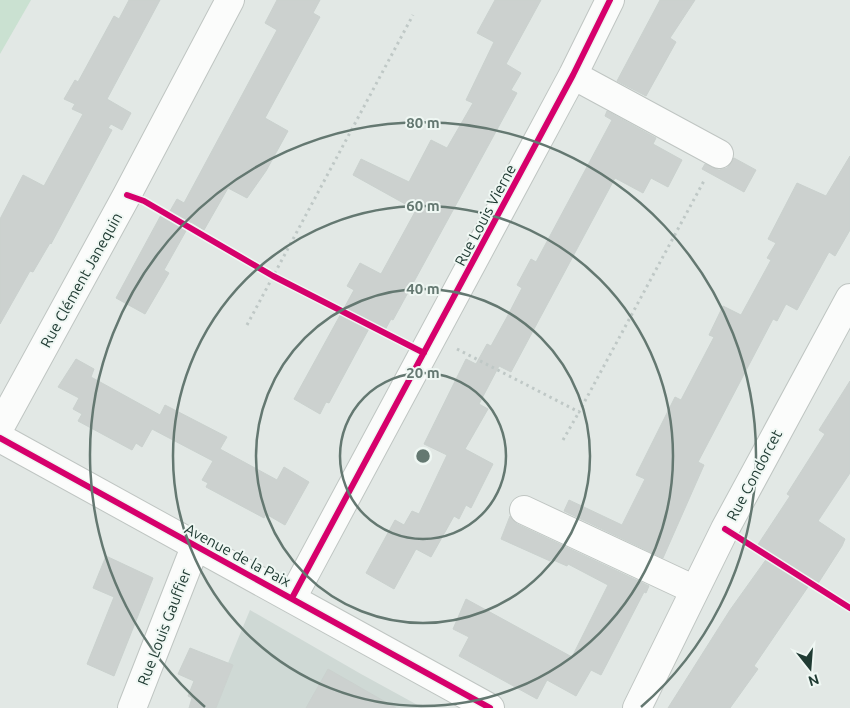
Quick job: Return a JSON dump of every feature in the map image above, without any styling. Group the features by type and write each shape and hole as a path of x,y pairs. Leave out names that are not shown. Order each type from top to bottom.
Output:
{"street":[{"name":"Rue Clément Janequin","path":"0,427 127,195 230,0"},
{"name":"Rue Louis Vierne","path":"292,598 574,75 610,0"},
{"path":"574,75 719,154"},
{"name":"Rue Condorcet","path":"637,708 725,529 850,298"},
{"name":"Avenue de la Paix","path":"0,438 490,708"},
{"path":"524,510 695,590"},
{"name":"Rue Louis Gauffier","path":"132,708 195,547"}],"path":[{"path":"247,325 413,15"},
{"path":"563,440 719,154"},
{"path":"433,337 578,412"},
{"path":"725,529 850,608"}],"shaded area":[{"path":"250,610 423,708 216,708 233,665 228,663"}],"green space":[{"path":"0,0 31,0 0,54"}],"building":[{"path":"129,0 160,0 107,99 131,113 122,130 111,124 108,128 112,130 51,244 33,272 30,271 0,324 0,219 23,175 44,186 83,114 72,109 75,104 64,99 75,80 78,82 114,16 119,19"},
{"path":"277,0 320,0 313,13 320,17 265,118 288,131 266,171 247,198 228,188 204,230 191,222 164,270 169,273 145,314 116,298 161,215 166,218 177,199 184,203 277,30 265,23"},
{"path":"495,0 541,0 506,64 521,73 511,90 517,93 393,320 391,319 385,330 372,323 329,403 326,402 320,414 294,399 354,290 347,286 360,263 381,274 416,210 353,175 361,159 409,182 431,140 447,148 473,103 466,100 494,42 477,33"},
{"path":"660,0 695,0 670,38 676,42 646,96 617,81"},
{"path":"607,111 656,138 653,144 682,160 668,187 651,178 643,193 615,178 511,372 499,366 479,404 488,409 465,449 493,464 471,508 466,505 459,519 454,516 431,557 416,549 394,589 366,573 395,520 404,525 412,511 419,514 447,455 424,444 466,359 476,364 487,344 491,346 507,317 522,288 517,285 531,259 536,262 612,120 605,116"},
{"path":"850,156 850,230 835,256 829,252 797,310 786,304 777,321 773,319 698,462 704,465 663,558 564,511 569,500 622,525 645,479 636,475 675,397 681,400 714,337 709,335 723,306 741,315 771,260 767,258 776,243 768,239 797,183 826,196"},
{"path":"734,158 756,170 744,192 702,169 705,164 719,170 727,168"},
{"path":"76,359 94,369 91,377 160,415 165,405 227,437 220,449 277,480 284,467 309,482 285,525 266,514 264,518 206,487 208,483 202,480 213,461 152,429 142,447 136,443 132,450 78,421 82,414 73,409 79,398 58,387"},
{"path":"850,381 850,473 818,521 845,539 842,546 817,585 812,581 754,666 758,669 730,708 668,708 730,610 770,554 757,546 790,496 787,494 825,434 819,430"},
{"path":"510,516 517,524 649,586 646,593 644,592 601,675 591,670 576,696 547,680 537,699 459,656 469,637 453,629 466,599 572,657 608,585 568,564 567,566 551,559 550,561 501,539"},
{"path":"106,556 153,578 114,676 87,664 114,597 93,588"},
{"path":"190,648 233,665 216,708 189,708 192,698 188,696 194,681 178,674"},
{"path":"328,669 396,708 306,708"}],"cycle path":[{"path":"292,598 573,75 610,0"},
{"path":"127,195 144,201 273,276 424,353"},
{"path":"0,438 490,708"},
{"path":"725,529 850,608"}]}
